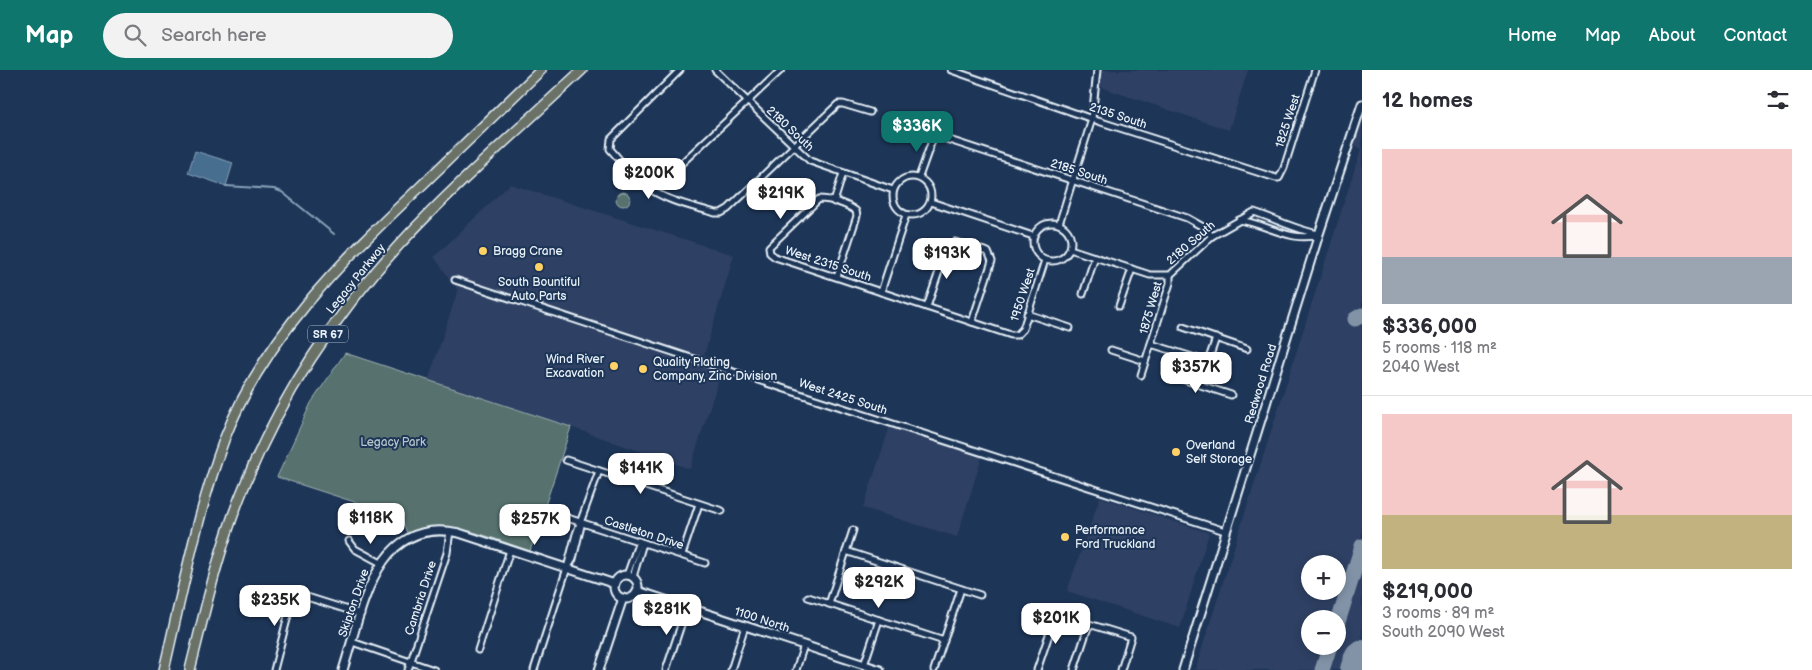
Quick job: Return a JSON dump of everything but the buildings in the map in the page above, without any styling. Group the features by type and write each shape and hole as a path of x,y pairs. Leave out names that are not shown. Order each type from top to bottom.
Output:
{"highway":[{"name":"Legacy Parkway","path":"164,670 206,494 225,439 246,393 270,353 307,302 355,250 542,70"},
{"name":"Legacy Parkway","path":"190,670 212,578 239,499 271,428 313,356 352,300 410,233 582,70"}],"street":[{"path":"680,70 611,139 610,149 645,185 664,197 720,213 794,147 838,104 870,112"},
{"name":"2180 South","path":"715,70 810,161 893,190"},
{"path":"653,190 781,70"},
{"name":"2135 South","path":"951,70 1092,119 1270,177 1279,178"},
{"path":"1059,224 1092,119 1097,70"},
{"name":"1825 West","path":"1279,178 1315,70"},
{"name":"Redwood Road","path":"1183,670 1225,531 1362,104"},
{"name":"2185 South","path":"919,178 934,135 1187,218 1203,227 1212,236"},
{"path":"837,278 857,216 856,211 851,206 834,202 843,173"},
{"path":"919,178 930,187 931,202 921,214 906,215 894,205 893,190 903,179 919,178"},
{"name":"West 2315 South","path":"834,202 819,199 774,241 770,247 770,253 775,257 837,278 1017,335"},
{"path":"931,202 1033,236"},
{"name":"2180 South","path":"1070,249 1150,274 1170,275 1212,236 1254,212 1279,220 1301,231 1319,234"},
{"path":"881,292 906,215"},
{"path":"1238,220 1303,239 1319,234"},
{"path":"1053,222 1059,224 1070,234 1070,249 1060,260 1045,260 1034,250 1033,236 1040,226 1053,222"},
{"path":"927,307 947,248 951,243 955,242 988,252 992,261 972,322"},
{"path":"1083,294 1095,257"},
{"name":"1950 West","path":"1017,335 1021,331 1045,260"},
{"path":"1119,306 1132,269"},
{"name":"1875 West","path":"1141,375 1170,283 1170,275"},
{"name":"West 2425 South","path":"455,280 1225,531"},
{"path":"1027,314 1070,328"},
{"path":"1183,327 1247,349"},
{"path":"1200,385 1216,338"},
{"path":"1151,344 1208,362"},
{"path":"1110,350 1145,361"},
{"path":"1167,374 1231,395"},
{"path":"566,460 722,511"},
{"path":"534,670 567,568 570,550 582,523 599,471"},
{"path":"682,555 699,504"},
{"name":"Castleton Drive","path":"549,512 705,563"},
{"path":"829,604 853,530"},
{"name":"Skipton Drive","path":"343,670 380,563 393,549 413,536 432,531 450,531"},
{"path":"450,531 615,584"},
{"name":"Cambria Drive","path":"408,670 447,553 450,531"},
{"path":"349,542 355,549 380,563"},
{"path":"630,576 641,542"},
{"path":"478,650 510,550"},
{"path":"846,551 980,595"},
{"path":"630,576 638,585 638,591 631,598 623,598 616,593 615,584 620,577 630,576"},
{"path":"934,670 961,589"},
{"name":"1100 North","path":"638,591 804,645 863,667 880,670"},
{"path":"274,670 290,607 296,596 307,597 361,614"},
{"path":"808,597 944,641"},
{"path":"599,670 623,598"},
{"path":"666,670 687,607"},
{"path":"1047,611 1131,638 1120,670"},
{"path":"1037,670 1056,614"},
{"path":"863,667 879,620"},
{"path":"1074,670 1089,624"},
{"path":"731,670 745,626"},
{"path":"352,642 434,670"},
{"path":"796,670 804,645"}],"shaded area":[{"path":"1101,70 1248,70 1229,130 1100,87"},
{"path":"1362,118 1362,670 1195,670 1361,149 1353,146"},
{"path":"195,151 233,163 226,186 188,173"},
{"path":"510,184 734,255 704,355 724,363 690,469 571,427 428,381 458,290 434,257"},
{"path":"890,426 982,457 957,537 863,508"},
{"path":"1100,497 1209,533 1180,628 1067,591"}],"green space":[{"path":"620,192 626,192 630,199 626,206 620,206 616,202 616,196"},
{"name":"Legacy Park","path":"345,353 571,427 530,551 485,535 454,528 439,527 407,533 401,517 277,477 311,403"}],"waterway":[{"path":"226,186 274,189 282,192 334,234"}],"taxiway":[{"path":"1355,319 1362,315"},
{"path":"1342,610 1362,546"},
{"path":"1322,670 1327,655"}],"runway":[{"path":"1358,670 1362,658"}],"place":[{"name":"Bragg Crane","path":"483,251"},
{"name":"South Bountiful Auto Parts","path":"539,267"},
{"name":"Wind River Excavation","path":"614,366"},
{"name":"Quality Plating Company, Zinc Division","path":"643,369"},
{"name":"Overland Self Storage","path":"1176,452"},
{"name":"Performance Ford Truckland","path":"1065,537"}]}
